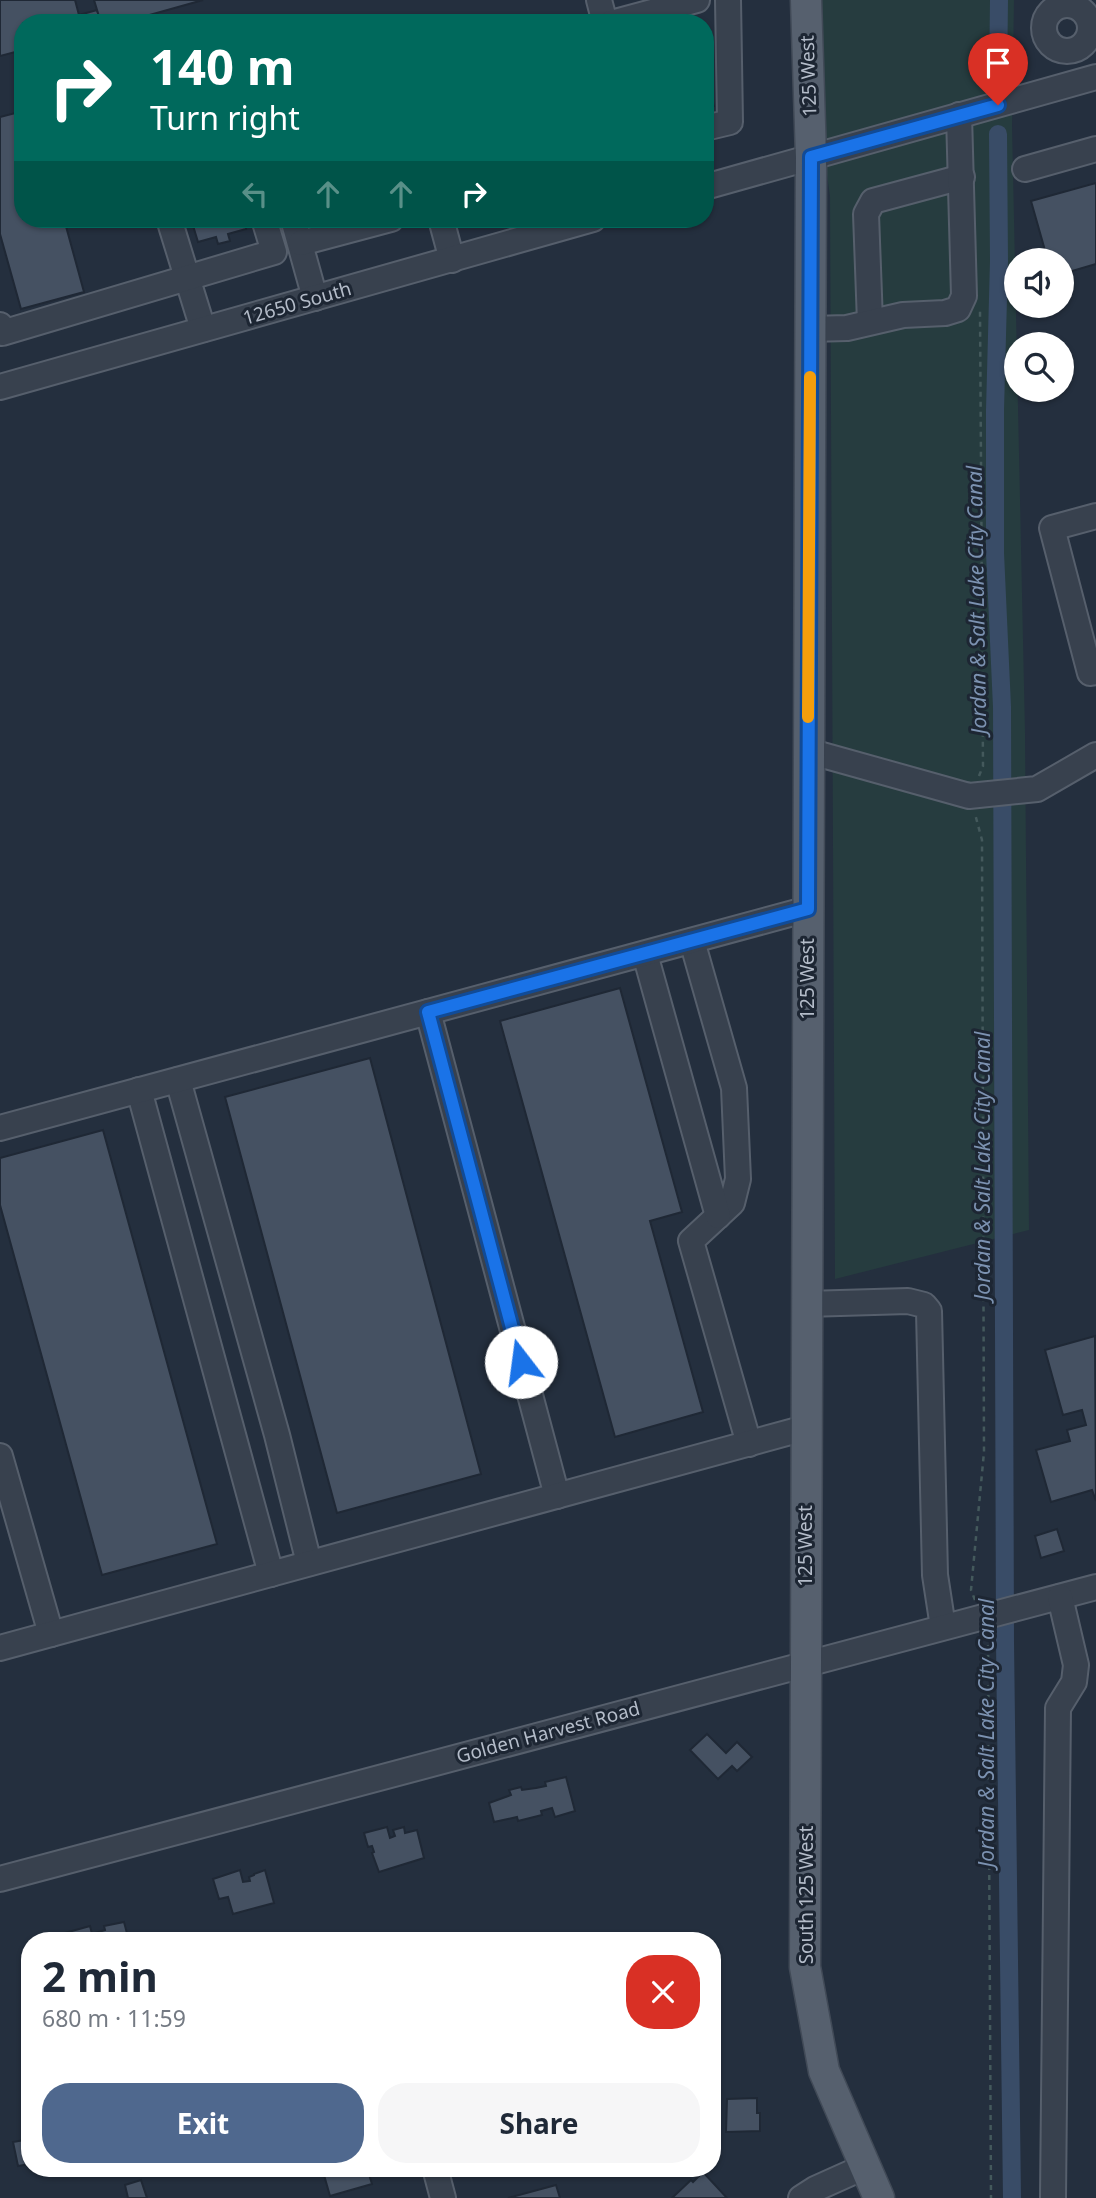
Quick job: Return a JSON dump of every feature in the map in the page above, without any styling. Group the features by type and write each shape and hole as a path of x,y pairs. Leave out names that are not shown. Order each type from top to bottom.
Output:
{"main road":[{"name":"125 West","path":"804,1664 811,157 806,0"},
{"name":"South 125 West","path":"804,1664 805,1967 824,2071 878,2198"}],"street":[{"path":"645,14 697,0"},
{"path":"714,126 730,122 728,0"},
{"path":"714,184 959,115 1095,81 1079,47"},
{"path":"810,329 847,328 903,315 945,313 972,304 959,115"},
{"path":"1025,169 1096,149"},
{"path":"870,322 866,214 873,201 962,177"},
{"path":"172,228 203,329"},
{"path":"0,325 2,333 274,252 267,228"},
{"path":"296,228 315,298"},
{"path":"301,243 357,228"},
{"path":"443,228 452,260"},
{"name":"12650 South","path":"0,387 562,228"},
{"path":"1096,516 1052,528 1090,673 1096,672"},
{"path":"808,751 973,796 1037,789 1096,755"},
{"path":"0,1128 808,909"},
{"path":"692,941 734,1088 738,1179 733,1203 691,1241 749,1444"},
{"path":"645,954 718,1216"},
{"path":"428,1012 557,1496"},
{"path":"178,1080 277,1435 309,1563"},
{"path":"139,1090 271,1574"},
{"path":"806,1304 908,1301 924,1305 929,1311 935,1575 943,1628"},
{"path":"0,1648 806,1428"},
{"path":"0,1457 51,1634"},
{"name":"Golden Harvest Road","path":"0,1879 1096,1587"},
{"path":"1053,2198 1058,1708 1085,1670 1076,1665 1060,1597"},
{"path":"801,2198 864,2167"},
{"path":"437,2177 443,2198"}],"path":[{"path":"972,304 984,766 973,796 982,840 984,1452 971,1590 985,1617 988,1635 991,2198"}],"green space":[{"path":"815,0 1014,0 1012,126 1015,248 1004,248 1004,318 1016,318 1016,332 1004,332 1004,402 1018,402 1025,733 1029,1230 835,1279 830,196 817,104"}],"building":[{"path":"0,0 75,0 79,14 14,14 14,52 0,56"},
{"path":"94,0 203,0 153,14 98,14"},
{"path":"97,10 98,14 83,14"},
{"path":"14,113 14,228 66,228 84,292 21,309 0,234 0,117"},
{"path":"1096,183 1096,264 1074,270 1074,248 1044,248 1031,201"},
{"path":"194,228 246,228 228,234 230,241 218,244 216,237 198,242"},
{"path":"620,988 682,1212 650,1221 703,1412 615,1437 500,1021"},
{"path":"370,1058 481,1474 337,1513 225,1097"},
{"path":"103,1130 217,1544 102,1575 0,1205 0,1158"},
{"path":"1095,1336 1096,1501 1092,1490 1051,1502 1036,1450 1070,1441 1067,1430 1086,1425 1082,1410 1063,1415 1045,1350"},
{"path":"1057,1529 1064,1551 1041,1558 1035,1536"},
{"path":"707,1734 726,1753 737,1742 752,1757 737,1771 732,1766 718,1779 690,1750"},
{"path":"566,1777 575,1811 555,1817 552,1808 541,1811 542,1815 518,1821 517,1817 494,1822 489,1803 511,1795 509,1790 546,1786 545,1782"},
{"path":"387,1827 390,1838 395,1836 393,1830 404,1827 405,1833 417,1830 424,1858 379,1872 372,1846 368,1847 364,1833"},
{"path":"240,1870 243,1882 250,1881 249,1877 265,1870 274,1903 233,1914 228,1897 219,1899 213,1879"},
{"path":"124,1922 127,1932 98,1932 105,1930 104,1926"},
{"path":"90,1926 92,1932 68,1932"},
{"path":"757,2098 760,2131 726,2132 727,2099"},
{"path":"21,2141 21,2166 18,2166 13,2142"},
{"path":"325,2177 370,2177 372,2184 330,2196"},
{"path":"698,2177 708,2177 727,2198 672,2198 691,2180 693,2182"},
{"path":"141,2180 147,2198 128,2198 125,2185"},
{"path":"556,2185 560,2198 508,2198"}],"waterway":[{"name":"Jordan & Salt Lake City Canal","path":"998,83 999,0"},
{"name":"Jordan & Salt Lake City Canal","path":"998,134 995,553 1002,707 1005,1642 1012,2198"}],"slow traffic":[{"path":"808,717 810,377"}],"route":[{"path":"521,1362 428,1012 808,909 811,157 998,105"}]}
